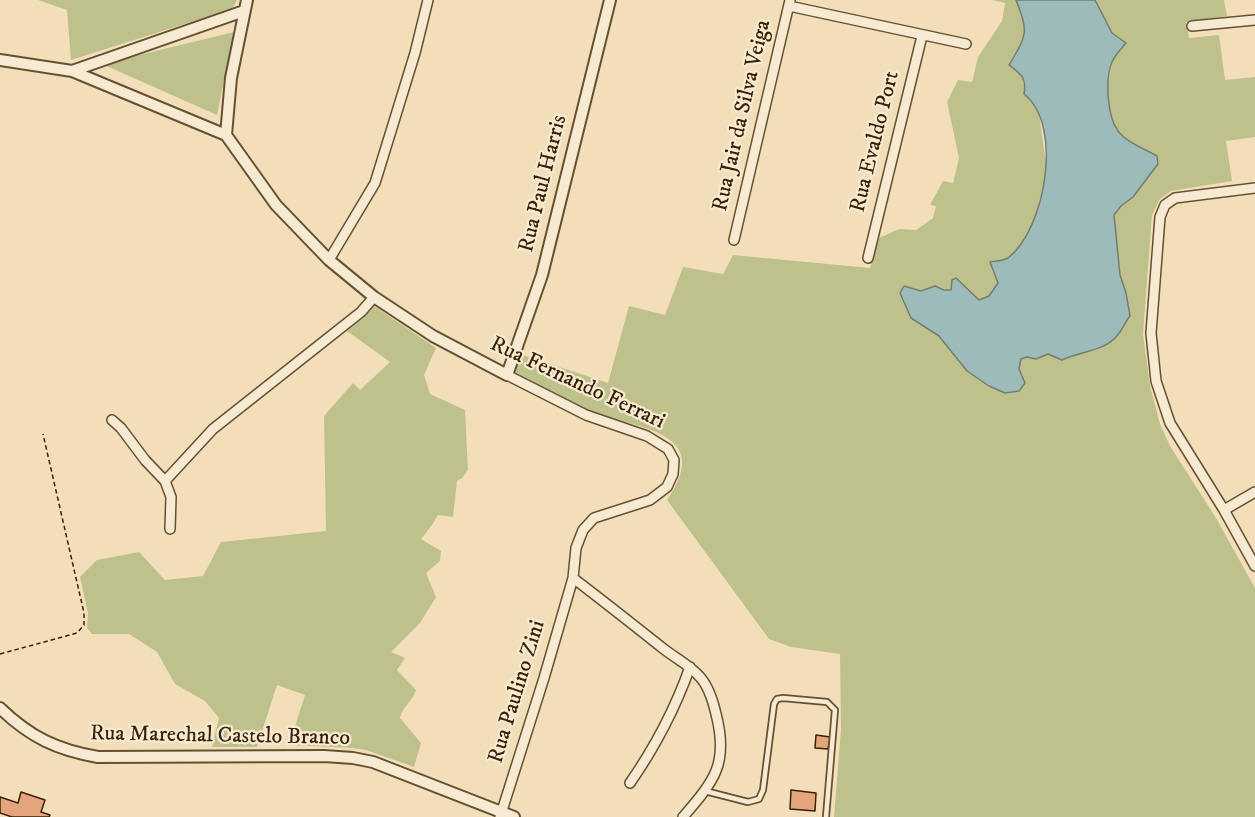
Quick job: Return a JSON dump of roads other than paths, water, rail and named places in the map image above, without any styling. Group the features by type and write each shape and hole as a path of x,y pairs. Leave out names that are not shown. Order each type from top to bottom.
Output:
{"street":[{"path":"329,261 375,183 415,53 428,0"},
{"name":"Rua Paul Harris","path":"507,375 542,275 610,0"},
{"path":"789,3 922,36 966,44"},
{"name":"Rua Jair da Silva Veiga","path":"734,240 789,3"},
{"path":"72,71 246,5"},
{"path":"0,60 72,71 226,135 231,78 246,5"},
{"path":"1192,27 1255,20"},
{"name":"Rua Evaldo Port","path":"868,258 922,36"},
{"name":"Rua Fernando Ferrari","path":"226,135 276,205 329,261 374,297 435,338 586,415 647,436 668,449 674,460 673,474 667,487 650,500 594,518 583,530 576,548 573,578"},
{"path":"1255,188 1175,198 1165,205 1160,217 1151,333 1156,381 1170,423 1224,510 1255,566"},
{"path":"165,482 213,429 361,312 374,297"},
{"path":"112,420 122,428 145,460 165,482 171,497 170,529"},
{"path":"1224,510 1255,492"},
{"path":"573,578 663,649 690,667 701,678 709,692 722,751 718,766 705,791 683,817"},
{"name":"Rua Paulino Zini","path":"501,815 573,578"},
{"path":"630,783 662,733 682,691 690,667"},
{"name":"Rua Marechal Castelo Branco","path":"0,708 37,738 59,748 78,753 98,756 353,758 373,762 501,815 514,817"}],"lane":[{"path":"705,791 748,802 759,798 763,790 774,704 777,699 827,702 835,710 826,817"}],"water":[{"path":"1016,0 1095,0 1112,33 1126,43 1113,59 1108,78 1109,107 1114,124 1126,139 1157,156 1158,164 1133,197 1114,215 1120,275 1130,316 1120,332 1104,346 1062,360 1048,354 1036,359 1027,357 1021,359 1019,369 1025,383 1019,391 1005,393 989,386 967,371 939,336 911,318 900,293 904,286 921,291 935,286 951,290 952,280 956,278 979,300 989,296 998,283 990,262 1008,258 1021,244 1032,225 1045,177 1046,152 1044,129 1036,109 1024,94 1025,84 1022,77 1009,65 1020,47 1024,34 1023,20"}]}
